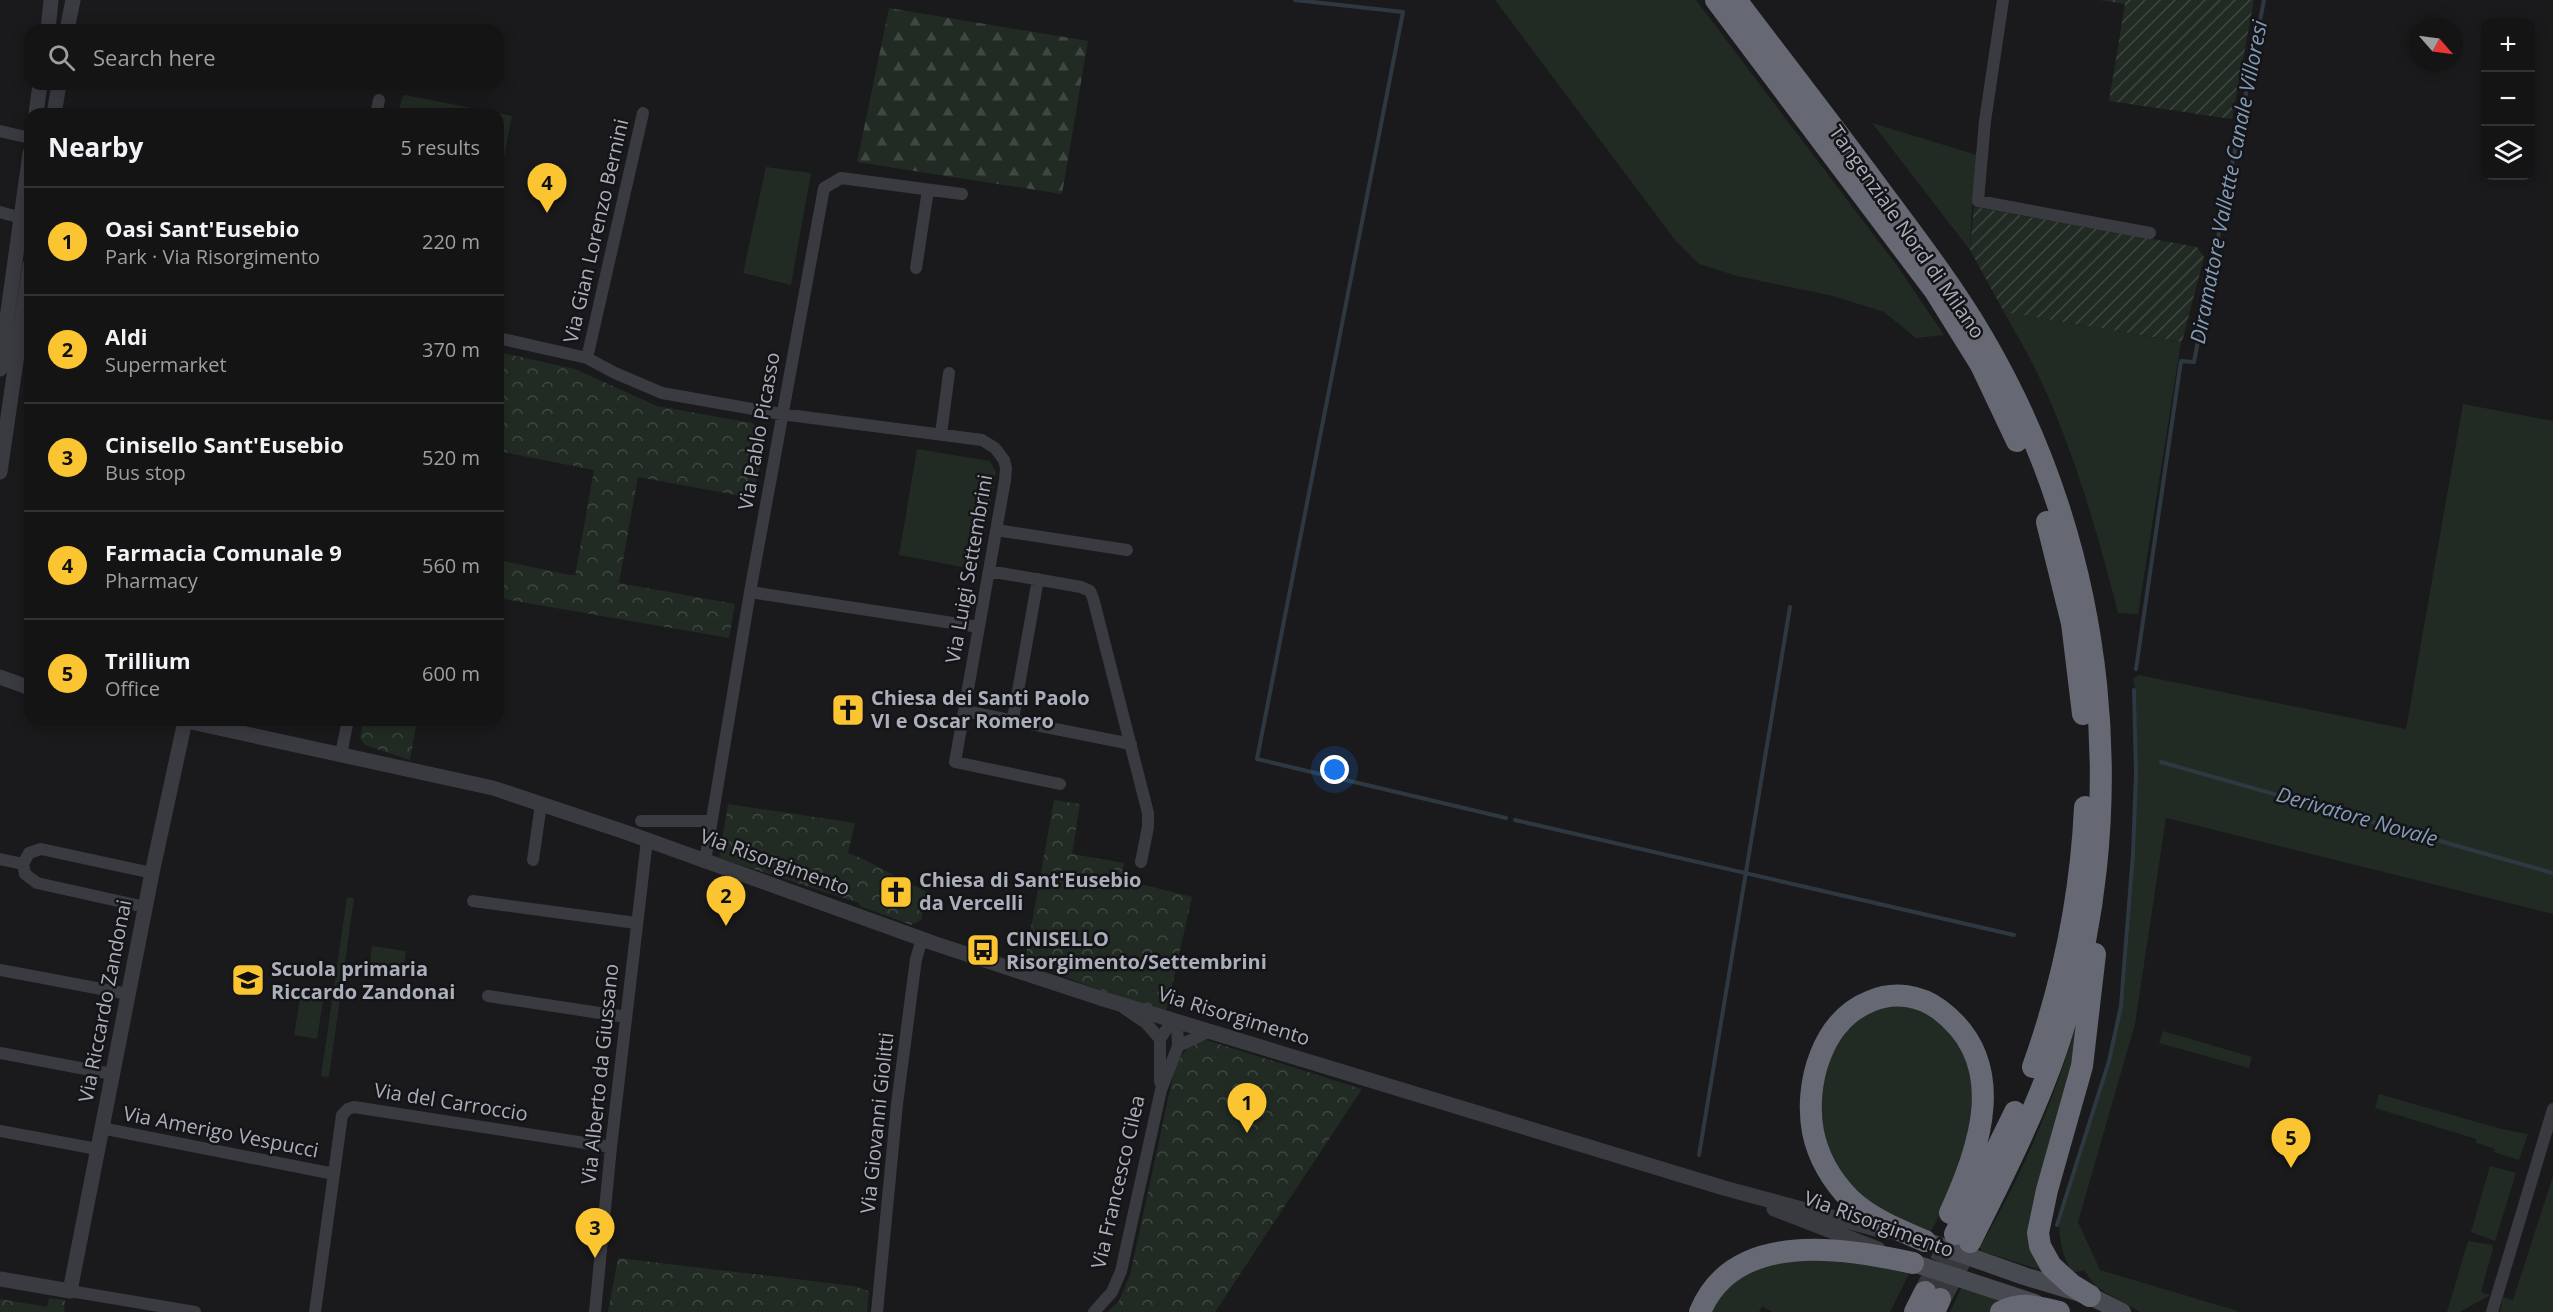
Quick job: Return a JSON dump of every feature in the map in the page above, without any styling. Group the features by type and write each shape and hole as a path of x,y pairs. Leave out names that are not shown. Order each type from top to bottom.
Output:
{"highway":[{"name":"Tangenziale Nord di Milano","path":"1716,0 1920,270 1975,354 2033,479 2055,550 2069,607 2082,698 2086,772 2082,848 2072,922 2056,996 2033,1068 2004,1137 1956,1235"},
{"name":"Tangenziale Nord di Milano","path":"1736,0 1942,274 1983,338 2022,414 2057,501 2083,598 2098,699 2101,800 2092,901 2083,951 2067,1016 2029,1119 1956,1235"},
{"path":"2090,1296 2072,1285 2051,1266 2040,1246 2038,1233 2082,1066 2108,830 2101,800"},
{"path":"1925,1241 1875,1218 1850,1199 1825,1165 1813,1133 1812,1096 1818,1062 1824,1047 1844,1019 1857,1008 1871,1001 1902,995 1932,1004 1944,1013 1968,1042 1981,1072 1984,1106 1956,1235"},
{"path":"1700,1312 1715,1285 1741,1267 1769,1255 1795,1250 1828,1250 1856,1252 1913,1263"},
{"path":"1915,1312 1933,1301"},
{"path":"2001,1312 2018,1305 2059,1312"}],"main road":[{"name":"Via Risorgimento","path":"1925,1241 2024,1276 2090,1296 2122,1312"},
{"name":"Via Risorgimento","path":"1913,1263 2059,1312"}],"street":[{"path":"49,24 51,0"},
{"path":"50,24 56,0"},
{"path":"68,24 71,0"},
{"path":"2002,0 1985,121 1978,201 2150,233"},
{"path":"37,108 39,90"},
{"path":"55,108 57,90"},
{"path":"377,108 379,100"},
{"name":"Via Gian Lorenzo Bernini","path":"587,358 643,113"},
{"path":"0,131 24,137"},
{"name":"Via Pablo Picasso","path":"705,861 781,414 824,188 841,178 962,194"},
{"path":"916,267 928,190"},
{"path":"0,369 5,293 24,236 21,218 24,198"},
{"path":"0,212 21,218"},
{"path":"0,472 24,306"},
{"path":"504,339 587,358 662,393 781,414 941,434 950,373"},
{"name":"Via Luigi Settembrini","path":"941,434 981,440 995,448 1001,455 1006,468 955,762 1060,784"},
{"path":"996,530 1127,550"},
{"path":"989,571 1081,587 1090,591 1149,820 1141,862"},
{"path":"1012,719 1038,579"},
{"path":"750,592 979,627"},
{"path":"0,664 23,686"},
{"path":"0,677 23,686"},
{"path":"965,711 1131,744"},
{"name":"Via Riccardo Zandonai","path":"70,1291 183,726"},
{"name":"Via Risorgimento","path":"212,726 466,780 647,840 922,939 1174,1022 1724,1188 1925,1241"},
{"path":"341,754 347,726"},
{"path":"533,860 541,804"},
{"path":"641,821 711,821"},
{"name":"Via Alberto da Giussano","path":"596,1312 611,1147 647,840"},
{"path":"23,864 32,850 41,849 152,873"},
{"path":"0,859 23,864"},
{"path":"23,864 28,878 37,883 145,908"},
{"path":"473,901 636,923"},
{"name":"Via Giovanni Giolitti","path":"877,1312 897,1104 916,959 922,939"},
{"path":"0,970 128,994"},
{"path":"488,996 626,1017"},
{"path":"1115,1003 1146,1023 1160,1039 1174,1022"},
{"name":"Via Francesco Cilea","path":"1094,1312 1112,1292 1121,1271 1161,1089 1178,1046 1174,1022"},
{"path":"1178,1046 1208,1032"},
{"name":"Via Francesco Cilea","path":"1160,1039 1161,1089"},
{"path":"0,1053 112,1074"},
{"name":"Via del Carroccio","path":"315,1312 342,1115 348,1108 354,1107 611,1147"},
{"path":"2492,1312 2553,1109"},
{"name":"Via Amerigo Vespucci","path":"101,1128 333,1174"},
{"path":"0,1131 97,1149"},
{"name":"Via Risorgimento","path":"1724,1188 1913,1263"},
{"path":"0,1279 195,1312"}],"green space":[{"path":"1495,0 1696,0 1898,267 1944,335 1916,338 1884,312 1833,296 1737,276 1699,264 1675,240"},
{"path":"2100,0 2254,0 2232,119 2109,101 2125,4"},
{"path":"889,8 1088,41 1062,194 857,162"},
{"path":"405,95 471,108 400,108"},
{"path":"504,114 512,116 504,157"},
{"path":"1872,123 1980,156 1972,206 1970,250"},
{"path":"766,167 811,173 791,285 743,273"},
{"path":"1974,207 2197,247 2204,257 2182,342 2004,312 1970,250"},
{"path":"2004,312 2181,342 2138,614 2118,613 2095,529 2058,421 2027,353"},
{"path":"504,353 575,369 657,406 752,423 758,430 762,448 752,498 638,477 619,583 735,604 729,638 504,599 504,561 575,576 594,470 504,452"},
{"path":"2463,404 2553,421 2553,914 2166,818 2135,1024 2078,1222 2100,1270 2241,1312 2140,1312 2096,1287 2084,1270 2073,1273 2063,1250 2059,1224 2111,1059 2124,995 2135,850 2137,767 2136,692 2133,679 2139,675 2406,729"},
{"path":"917,449 990,461 996,472 978,570 899,555"},
{"path":"362,726 416,726 410,760 365,745 360,738"},
{"path":"1054,800 1080,804 1072,854 1124,863 1121,879 1192,897 1166,1012 1091,987 1025,961"},
{"path":"728,804 855,823 848,853 927,892 921,920 911,925 860,906 859,903 719,858"},
{"path":"347,897 354,898 329,1077 321,1076"},
{"path":"372,946 406,951 404,968 370,963"},
{"path":"301,992 324,995 317,1039 294,1035"},
{"path":"1903,1000 1941,1018 1975,1074 1964,1164 1930,1234 1856,1198 1818,1133 1821,1072 1856,1015"},
{"path":"2080,1012 2041,1270 1981,1251 1980,1247 2011,1191 2038,1133 2061,1073"},
{"path":"2163,1031 2252,1057 2249,1068 2159,1043"},
{"path":"1206,1040 1362,1089 1215,1312 1107,1312 1119,1301 1130,1275 1175,1067 1187,1049"},
{"path":"2379,1094 2501,1129 2528,1134 2519,1160 2494,1152 2495,1149 2476,1143 2476,1139 2375,1108"},
{"path":"2490,1166 2516,1173 2495,1241 2471,1232"},
{"path":"2553,1176 2553,1312 2500,1312 2503,1297 2513,1300"},
{"path":"2468,1241 2492,1245 2481,1292 2490,1295 2460,1312 2447,1312"},
{"path":"1804,1255 1911,1270 1890,1312 1772,1312 1762,1306 1759,1312 1705,1312 1735,1276"},
{"path":"618,1258 854,1286 869,1291 867,1312 608,1312"},
{"path":"1962,1286 2005,1299 1991,1312 1950,1312"},
{"path":"49,1298 65,1300 64,1312 0,1312 0,1299 47,1307"}],"waterway":[{"path":"1295,0 1403,12 1257,759 1506,818"},
{"name":"Diramatore Vallette Canale Villoresi","path":"2136,669 2181,361 2194,362 2264,0"},
{"path":"1699,1155 1790,607"},
{"path":"2057,1225 2109,1061 2121,1006 2133,854 2136,773 2134,690"},
{"name":"Derivatore Novale","path":"2161,762 2553,873"},
{"path":"1515,820 2014,935"}],"tunnel":[{"path":"1925,1292 1955,1234"},
{"path":"1940,1299 1970,1242"}],"place":[{"name":"Farmacia Comunale 9","path":"547,213"},
{"name":"Chiesa dei Santi Paolo VI e Oscar Romero","path":"848,710"},
{"name":"Chiesa di Sant'Eusebio da Vercelli","path":"896,892"},
{"name":"Aldi","path":"726,926"},
{"name":"CINISELLO Risorgimento/Settembrini","path":"983,950"},
{"name":"Scuola primaria Riccardo Zandonai","path":"248,980"},
{"name":"Oasi Sant'Eusebio","path":"1247,1133"},
{"name":"Trillium","path":"2291,1168"},
{"name":"Cinisello Sant'Eusebio","path":"595,1258"}]}
